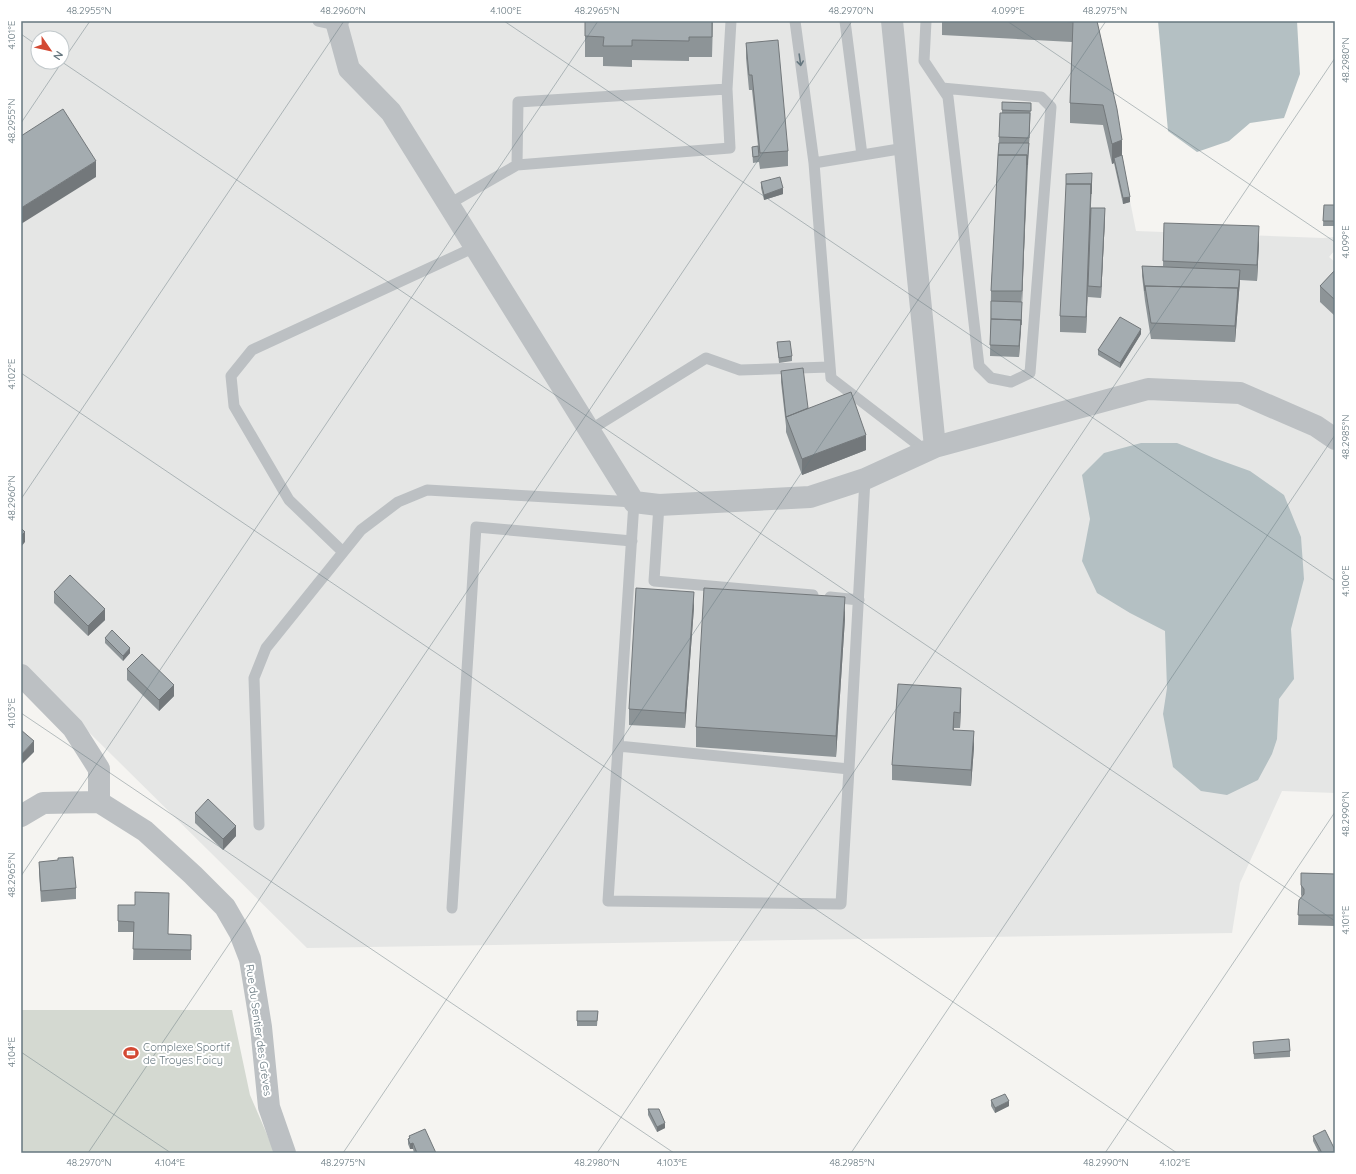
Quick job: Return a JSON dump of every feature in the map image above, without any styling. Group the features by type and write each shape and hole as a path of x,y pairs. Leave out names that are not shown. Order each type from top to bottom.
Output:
{"street":[{"path":"892,21 905,148 931,449"},
{"path":"331,22 349,69 391,112 634,502 659,505 810,496 866,479 931,449 1148,389 1240,393 1316,426 1335,439"},
{"path":"21,675 73,728 99,769 99,802 43,803 21,816"},
{"name":"Rue du Sentier des Grèves","path":"99,802 145,831 193,875 226,907 240,933 250,959 261,1027 269,1107 285,1153"}],"lane":[{"path":"449,204 517,165 730,148 727,89 731,21"},
{"path":"795,21 814,163 831,378 931,449"},
{"path":"845,21 862,155"},
{"path":"926,21 924,61 942,88 948,97 979,366 991,378 1011,382 1030,373 1051,107 1041,97 942,88"},
{"path":"517,165 518,102 727,89"},
{"path":"814,163 905,148"},
{"path":"343,552 289,500 234,406 231,376 252,350 476,247"},
{"path":"590,430 706,358 740,370 829,367"},
{"path":"259,825 254,678 266,648 361,530 398,502 427,490 634,502 608,901 841,904 866,479"},
{"path":"659,505 654,581 859,600"},
{"path":"452,908 476,527 632,541"},
{"path":"618,746 849,769"}],"shaded area":[{"path":"21,21 1092,21 1136,231 1323,238 1335,237 1335,250 1329,257 1335,262 1335,793 1282,791 1240,883 1232,933 307,948 21,665"},
{"path":"1158,21 1297,21 1300,74 1284,118 1250,123 1229,141 1197,152 1168,131"},
{"path":"1141,443 1177,443 1250,471 1284,495 1301,537 1304,579 1291,629 1294,679 1279,699 1277,739 1272,754 1258,780 1227,795 1201,791 1173,767 1163,714 1167,688 1165,631 1130,613 1097,593 1082,561 1090,519 1082,475 1104,453"},
{"name":"Complexe Sportif de Troyes Foicy","path":"21,1010 232,1010 250,1095 275,1153 21,1153"}],"building":[{"path":"585,21 712,21 712,37 689,37 689,41 632,40 632,46 603,46 604,37 585,36"},
{"path":"1060,21 1097,21 1117,109 1122,140 1112,144 1103,105 1070,103 1073,22"},
{"path":"778,40 788,151 760,153 752,75 749,75 746,43"},
{"path":"1002,102 1031,103 1031,111 1002,110"},
{"path":"63,109 96,161 21,208 21,136"},
{"path":"1000,113 1030,113 1029,138 999,137"},
{"path":"999,143 1029,143 1027,165 1027,155 998,155"},
{"path":"758,146 759,156 753,157 752,147"},
{"path":"998,155 1027,155 1022,291 991,291"},
{"path":"1122,155 1130,197 1123,198 1114,158"},
{"path":"1092,173 1091,194 1091,184 1066,184 1066,174"},
{"path":"780,177 783,188 764,195 761,182"},
{"path":"1066,184 1091,184 1086,317 1060,316"},
{"path":"1324,205 1335,205 1335,221 1323,221"},
{"path":"1091,208 1105,208 1101,287 1088,286"},
{"path":"1164,223 1259,226 1257,265 1163,261"},
{"path":"1142,266 1240,270 1238,293 1238,288 1145,286 1145,291"},
{"path":"1335,270 1335,300 1320,286"},
{"path":"1145,286 1238,288 1235,326 1151,323"},
{"path":"991,301 1022,302 1021,325 1021,320 991,319"},
{"path":"1120,317 1141,329 1120,363 1098,350"},
{"path":"991,319 1021,320 1019,346 990,345"},
{"path":"790,341 792,356 779,358 777,342"},
{"path":"803,368 808,408 786,417 781,371"},
{"path":"851,392 866,435 802,459 786,417"},
{"path":"21,528 25,532 21,536"},
{"path":"70,575 105,609 88,626 54,592"},
{"path":"636,588 694,592 685,713 629,709"},
{"path":"704,588 845,597 836,736 696,727"},
{"path":"112,630 130,648 123,656 105,638"},
{"path":"142,654 174,685 159,700 127,669"},
{"path":"898,684 961,688 960,713 954,712 953,730 974,731 971,770 892,765"},
{"path":"21,730 34,741 21,755"},
{"path":"208,799 236,826 223,839 195,813"},
{"path":"73,857 76,888 41,891 39,862"},
{"path":"1301,873 1335,874 1335,915 1298,915 1299,900 1304,894 1304,889 1301,885"},
{"path":"135,892 169,893 168,934 191,935 191,950 133,949 134,922 118,921 118,905 135,905"},
{"path":"577,1011 598,1011 597,1021 577,1021"},
{"path":"1289,1039 1290,1051 1254,1054 1253,1042"},
{"path":"1005,1094 1009,1101 995,1108 991,1100"},
{"path":"648,1109 659,1109 665,1123 657,1127"},
{"path":"425,1129 436,1153 417,1153 413,1143 410,1144 408,1139 410,1138 409,1136"},
{"path":"1325,1130 1335,1153 1322,1153 1313,1136"}],"place":[{"name":"Complexe Sportif de Troyes Foicy","path":"131,1053"}]}
